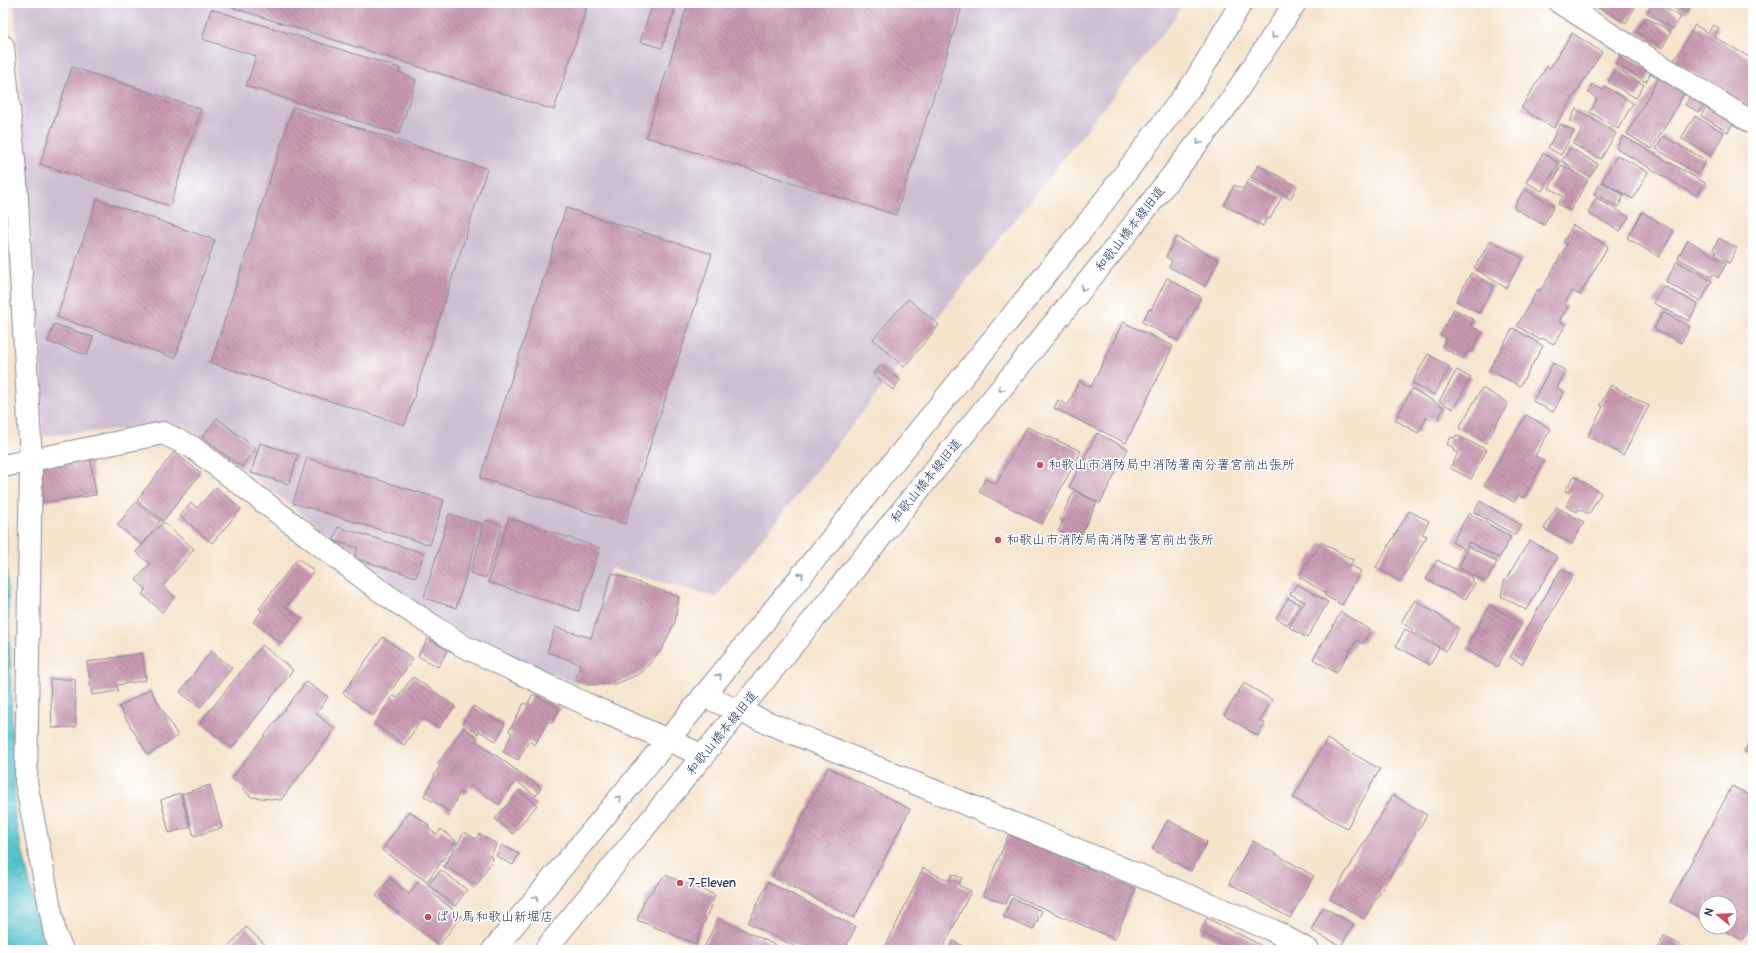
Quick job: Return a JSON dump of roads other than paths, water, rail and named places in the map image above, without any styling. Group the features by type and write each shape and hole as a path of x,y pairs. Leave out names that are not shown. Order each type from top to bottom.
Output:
{"street":[{"path":"493,950 668,740 1090,220 1195,81 1241,3"},
{"name":"和歌山橋本線旧道","path":"545,950 1120,242 1224,109 1295,3"},
{"path":"1560,3 1753,123"},
{"path":"3,46 16,181 31,460 26,782 55,934 62,950"},
{"path":"3,466 163,433 192,447 379,590 463,646 586,704 704,756"},
{"path":"703,696 1265,927 1308,950"}],"water":[{"path":"3,439 15,818 43,942 47,950 3,950"}],"place":[{"name":"和歌山市消防局中消防署南分署宮前出張所","path":"1040,465"},
{"name":"和歌山市消防局南消防署宮前出張所","path":"998,540"},
{"name":"7-Eleven","path":"680,883"},
{"name":"ばり馬和歌山新堀店","path":"428,917"}]}
